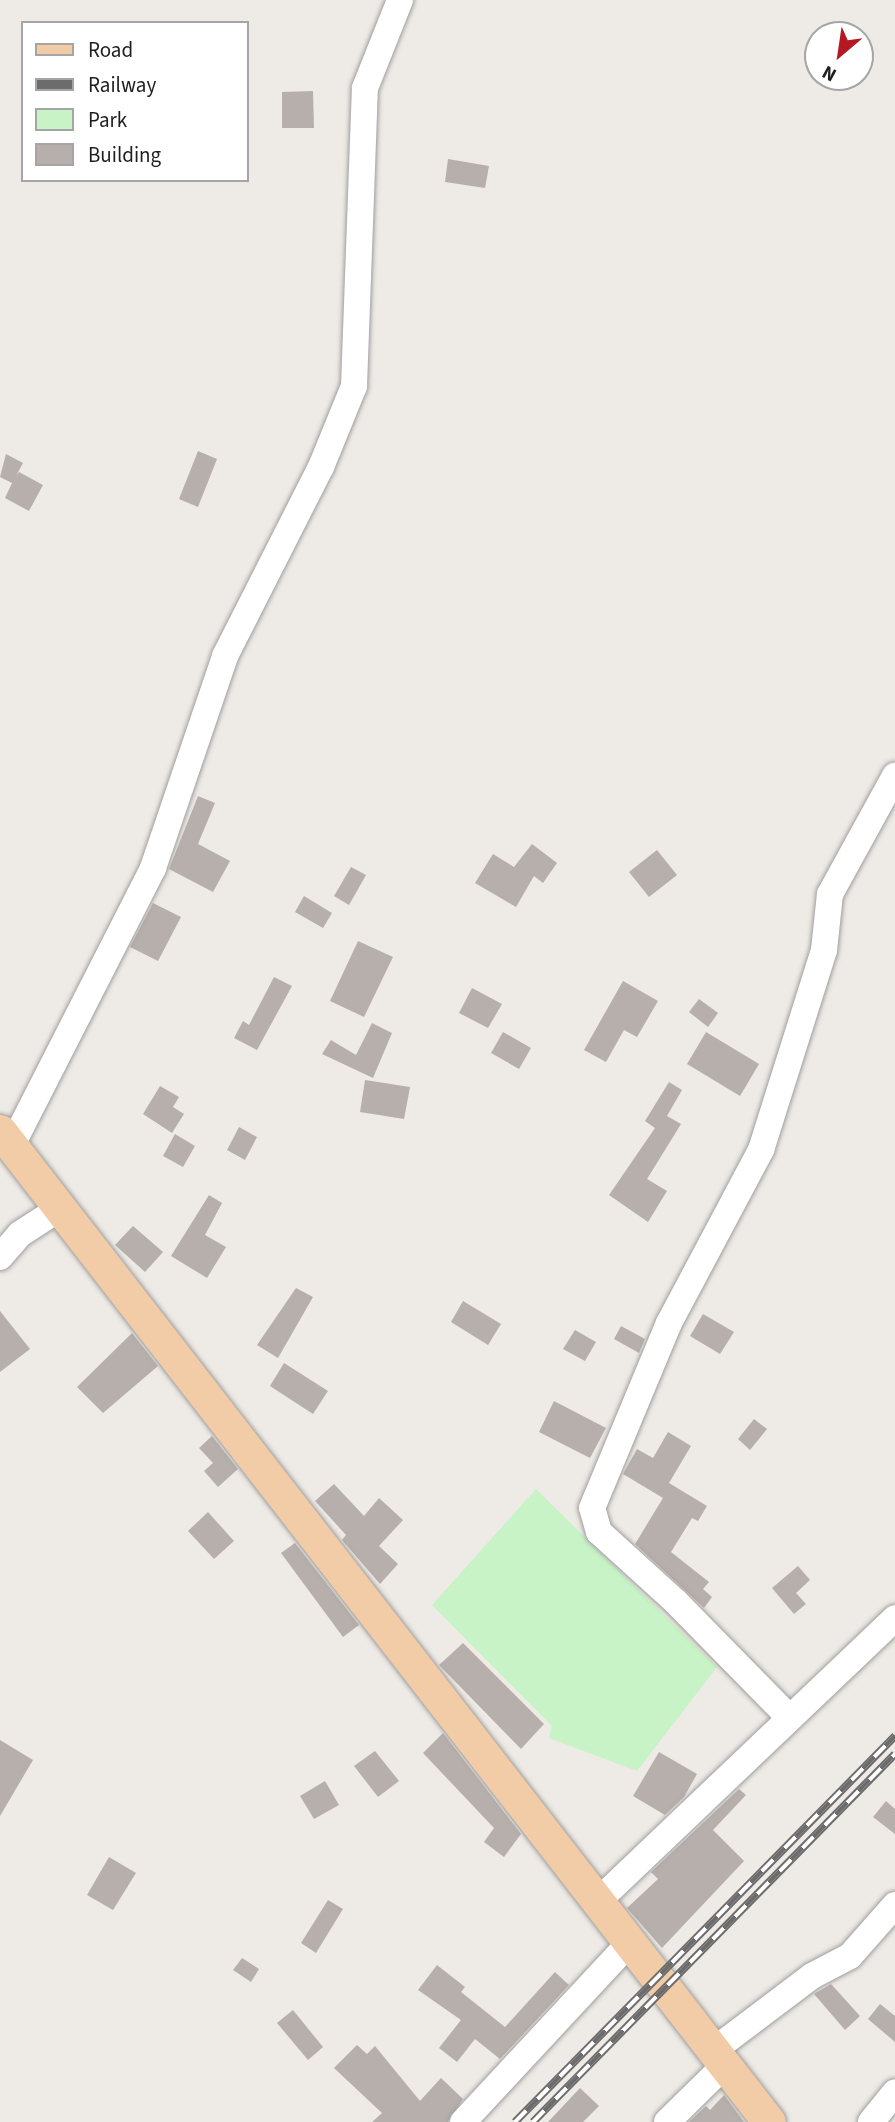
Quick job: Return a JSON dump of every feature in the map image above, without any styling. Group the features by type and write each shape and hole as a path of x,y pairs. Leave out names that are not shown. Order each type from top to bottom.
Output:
{"main road":[{"path":"6,1138 769,2122"}],"street":[{"path":"6,1138 153,868 225,656 321,467 354,386 365,88 400,0"},
{"path":"788,1716 676,1602 599,1532 592,1508 669,1324 761,1150 824,950 830,894 895,776"},
{"path":"0,1257 20,1234 61,1208"},
{"path":"598,1900 788,1716 895,1618"},
{"path":"667,2122 720,2057 812,1976 850,1956 895,1905"},
{"path":"463,2122 631,1942"},
{"path":"871,2122 895,2092"}],"green space":[{"path":"536,1489 717,1667 637,1771 549,1738 552,1726 432,1605"}],"building":[{"path":"313,91 314,128 282,128 282,92"},
{"path":"448,159 489,166 485,188 445,182"},
{"path":"198,451 217,459 198,507 179,499"},
{"path":"6,454 23,463 16,476 19,472 43,485 29,511 5,498 12,483 0,477"},
{"path":"198,796 215,803 198,844 230,861 213,892 169,869"},
{"path":"532,844 557,863 543,883 534,876 516,907 475,883 493,854 514,867"},
{"path":"657,850 677,875 649,897 629,872"},
{"path":"351,867 366,875 349,905 334,896"},
{"path":"304,896 332,913 323,928 295,912"},
{"path":"153,903 181,917 158,961 130,947"},
{"path":"358,941 393,957 364,1017 330,1001"},
{"path":"274,977 292,986 257,1050 234,1038 243,1021 249,1025"},
{"path":"623,981 658,1001 637,1037 624,1030 606,1062 584,1050"},
{"path":"472,988 502,1004 488,1028 459,1013"},
{"path":"699,999 718,1013 708,1027 689,1012"},
{"path":"372,1023 392,1033 373,1078 322,1054 331,1040 356,1055"},
{"path":"503,1032 531,1048 519,1069 491,1053"},
{"path":"706,1032 759,1064 740,1096 687,1064"},
{"path":"365,1080 410,1087 404,1119 360,1112"},
{"path":"669,1082 682,1090 667,1116 681,1124 647,1179 667,1191 648,1222 609,1195 655,1128 645,1121"},
{"path":"160,1086 179,1097 173,1107 184,1114 172,1133 143,1114"},
{"path":"239,1127 257,1137 245,1160 227,1150"},
{"path":"175,1134 195,1146 183,1167 163,1156"},
{"path":"209,1195 222,1203 205,1235 226,1247 207,1278 171,1256"},
{"path":"133,1226 163,1252 145,1272 115,1245"},
{"path":"296,1288 313,1297 278,1358 257,1345"},
{"path":"463,1301 501,1324 488,1345 451,1322"},
{"path":"0,1311 30,1349 0,1372"},
{"path":"703,1314 734,1332 720,1354 690,1336"},
{"path":"621,1326 645,1339 639,1353 614,1339"},
{"path":"575,1330 596,1342 585,1361 563,1349"},
{"path":"132,1333 158,1366 103,1413 77,1387"},
{"path":"284,1363 328,1391 313,1414 270,1386"},
{"path":"554,1401 606,1428 590,1458 539,1432"},
{"path":"754,1419 767,1429 750,1450 738,1439"},
{"path":"668,1432 691,1446 669,1483 707,1506 698,1521 692,1518 671,1552 709,1582 703,1589 712,1597 704,1608 635,1544 663,1498 623,1474 637,1449 653,1458"},
{"path":"212,1436 238,1469 218,1487 204,1471 213,1463 199,1448"},
{"path":"334,1484 364,1516 379,1498 403,1520 379,1546 398,1564 380,1584 342,1540 346,1535 315,1501"},
{"path":"208,1512 234,1541 214,1559 188,1531"},
{"path":"295,1543 359,1625 343,1637 281,1553"},
{"path":"798,1566 810,1580 796,1593 806,1604 794,1614 772,1588"},
{"path":"463,1643 544,1724 521,1749 439,1665"},
{"path":"443,1733 521,1834 504,1857 484,1842 494,1828 423,1753"},
{"path":"0,1740 33,1760 0,1816"},
{"path":"375,1751 399,1781 378,1797 354,1766"},
{"path":"659,1752 697,1774 684,1797 665,1815 633,1796"},
{"path":"325,1781 339,1805 314,1819 300,1796"},
{"path":"739,1789 746,1795 713,1830 744,1861 662,1948 627,1908 658,1879 651,1872"},
{"path":"886,1801 895,1809 895,1834 873,1817"},
{"path":"109,1857 136,1873 113,1910 87,1895"},
{"path":"328,1900 343,1909 316,1953 301,1943"},
{"path":"242,1958 259,1969 251,1982 233,1970"},
{"path":"437,1965 465,1987 461,1992 505,2027 555,1972 569,1985 500,2059 475,2039 457,2062 439,2048 461,2020 418,1990"},
{"path":"831,1984 860,2016 845,2030 814,1994"},
{"path":"880,2004 895,2016 895,2042 868,2019"},
{"path":"293,2010 323,2047 308,2060 277,2023"},
{"path":"357,2045 367,2054 375,2046 420,2101 441,2078 463,2099 448,2122 372,2122 382,2113 334,2068"},
{"path":"580,2088 599,2106 583,2122 548,2122"},
{"path":"724,2095 744,2122 689,2122 706,2106 710,2110"}],"railway":[{"path":"515,2122 895,1736"},
{"path":"533,2122 895,1754"}]}
